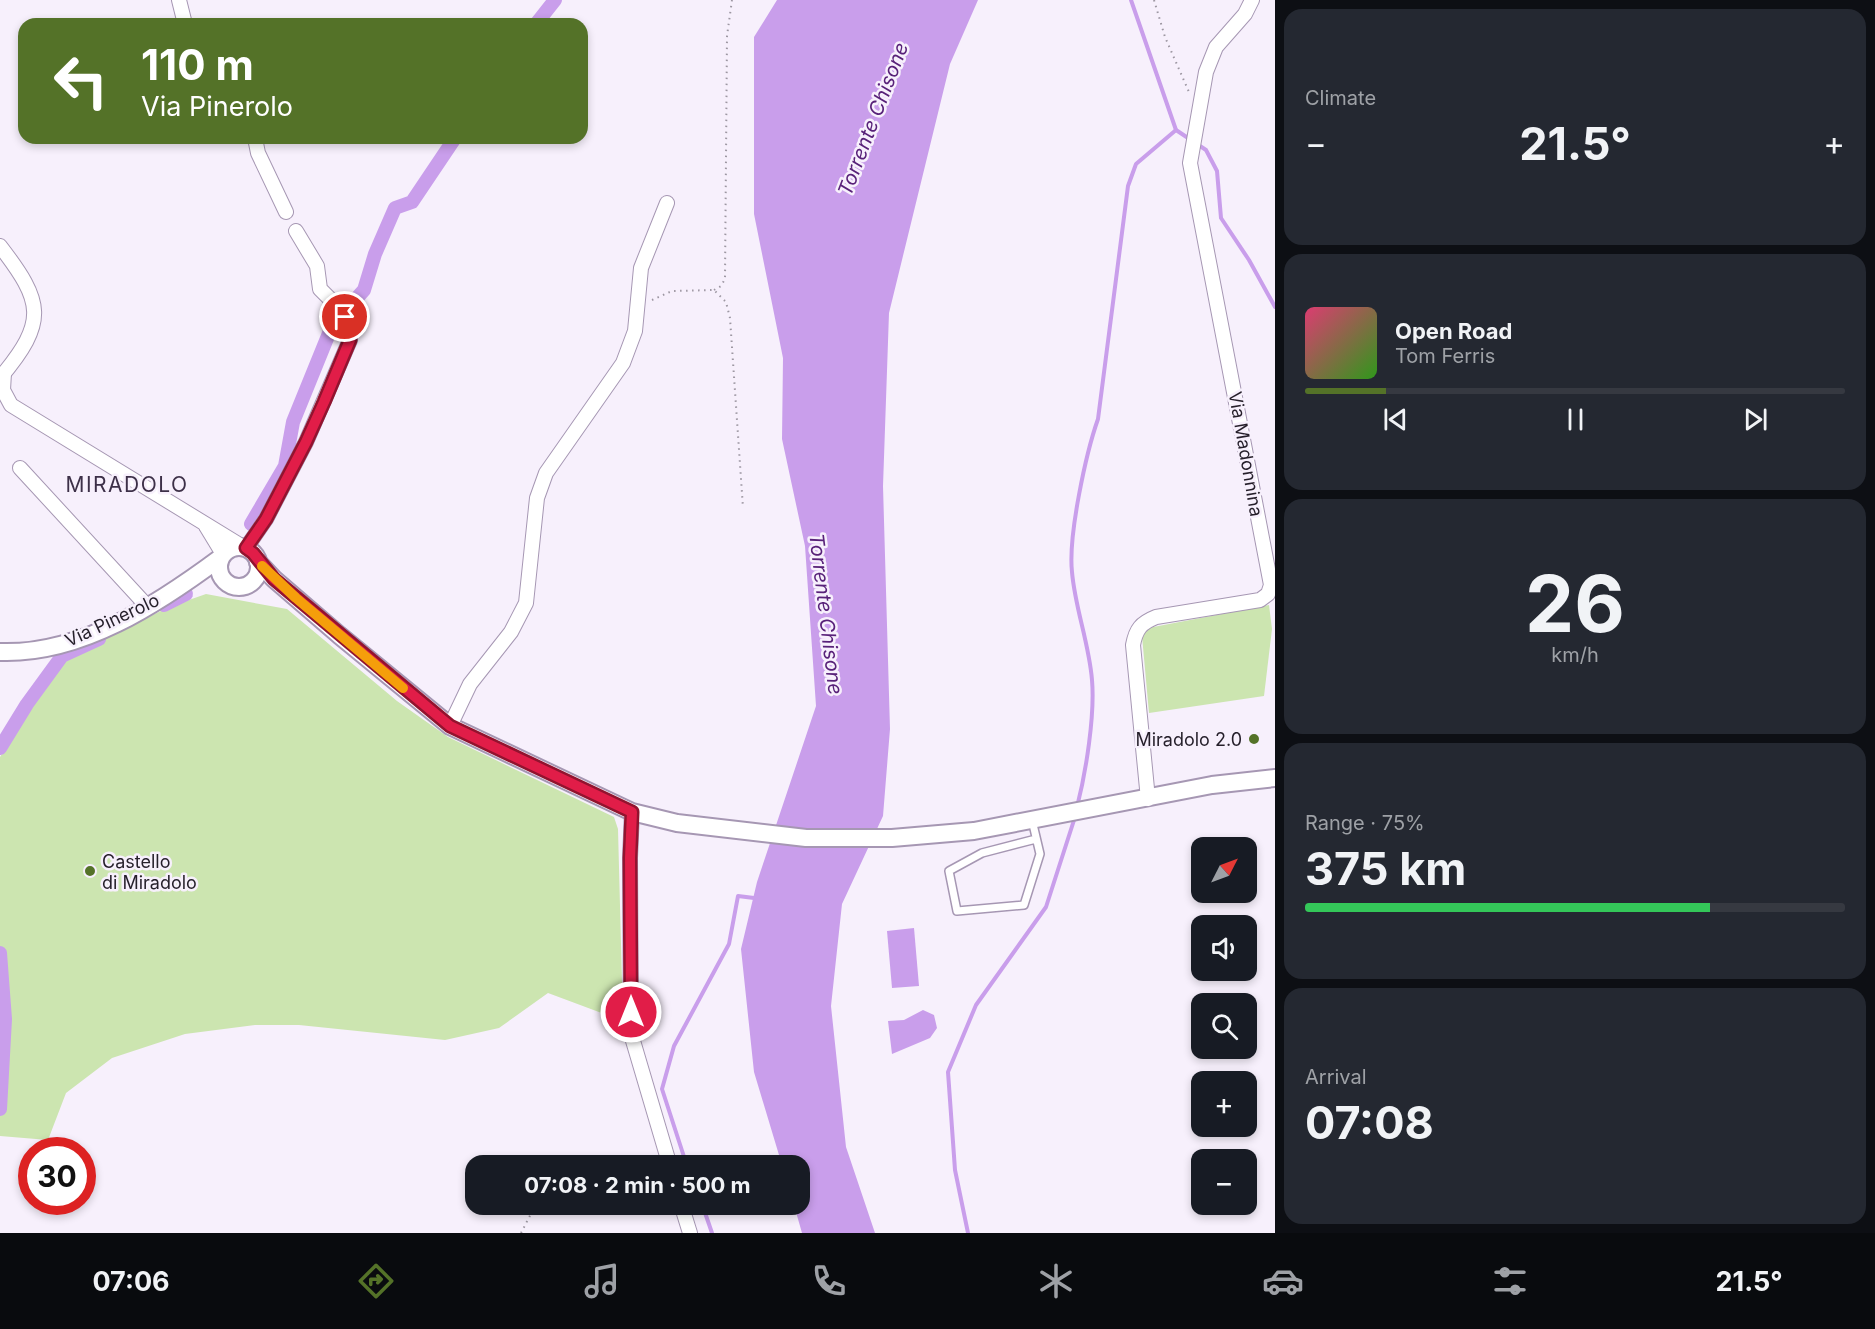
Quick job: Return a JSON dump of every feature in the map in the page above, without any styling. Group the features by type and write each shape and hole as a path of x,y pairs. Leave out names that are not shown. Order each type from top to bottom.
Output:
{"street":[{"path":"179,0 184,18"},
{"path":"1199,114 1206,72 1216,46 1245,14 1252,0"},
{"name":"Via Madonnina","path":"1148,799 1133,645 1135,632 1144,621 1156,617 1260,600 1268,594 1271,585 1190,163 1199,114"},
{"path":"256,144 258,153 286,212"},
{"path":"450,726 470,684 511,632 526,603 537,498 546,473 623,363 635,331 640,268 667,203"},
{"path":"221,556 232,548 244,547 266,519 306,442 350,340 342,312 320,289 317,266 296,231"},
{"path":"0,246 27,284 36,312 27,337 2,375 3,390 10,405 253,553 258,562 296,598 450,726 632,812 723,830 807,838 892,838 974,831 1104,804 1148,799 1212,785 1275,778"},
{"path":"20,468 147,606"},
{"path":"206,526 221,556 218,570 224,581 229,585 264,588 296,598"},
{"name":"Via Pinerolo","path":"0,652 16,652 60,645 87,636 147,606 186,583 221,556"},
{"path":"242,587 254,581 259,568 258,562"},
{"name":"Via Pinerolo","path":"186,583 224,581"},
{"path":"632,812 631,1034 667,1155"},
{"path":"684,1215 690,1233"}],"lane":[{"path":"1036,839 982,853 949,870 957,911 1024,905 1040,854 1036,839 1040,819"}],"path":[{"path":"635,321 652,300 672,291 714,290 725,279 727,36 732,0"},
{"path":"1154,0 1165,37 1199,114"},
{"path":"714,290 726,302 730,318 743,508"},
{"path":"521,1233 530,1215"}],"green space":[{"name":"Castello di Miradolo","path":"206,594 287,609 397,701 448,737 614,817 618,829 623,1021 548,993 499,1028 445,1040 299,1025 255,1025 185,1034 112,1058 66,1093 49,1137 0,1136 0,757 39,694 65,658 169,607"},
{"path":"1269,605 1272,629 1264,696 1149,713 1142,636 1148,628"}],"water":[{"name":"Torrente Chisone","path":"777,0 978,0 950,64 889,313 883,486 890,729 883,816 842,904 831,1006 846,1147 875,1233 802,1233 797,1215 810,1215 810,1155 779,1155 754,1072 741,949 757,882 816,706 805,546 782,439 783,358 754,214 754,37"},
{"path":"914,928 919,986 892,988 887,931"},
{"path":"923,1010 934,1015 937,1028 930,1038 892,1054 888,1021 904,1020"}],"waterway":[{"path":"541,18 555,0"},
{"path":"1131,0 1176,130 1191,140"},
{"path":"1077,807 1089,744 1093,694 1072,572 1071,556 1075,517 1083,473 1098,419 1128,186 1136,164 1176,130"},
{"path":"251,524 285,466 293,422 332,326 364,290 375,254 395,208 412,202 451,144"},
{"path":"1197,144 1206,150 1217,171 1221,218 1249,260 1275,307"},
{"path":"164,605 186,594"},
{"path":"0,748 27,704 62,656 99,639"},
{"path":"968,1233 955,1170 948,1072 976,1005 1046,907 1075,817"},
{"path":"683,1155 662,1089 674,1046 729,944 738,896 754,898"},
{"path":"0,953 5,1019 0,1109"},
{"path":"706,1215 712,1233"}],"slow traffic":[{"path":"262,566 274,579 403,688"}],"place":[{"name":"Miradolo 2.0","path":"1254,739"},
{"name":"Castello di Miradolo","path":"90,871"}],"district":[{"name":"MIRADOLO","path":"127,484"}],"route":[{"path":"345,317 350,340 324,402 266,519 246,548 253,553 274,579 450,726 632,812 631,1012"}]}
